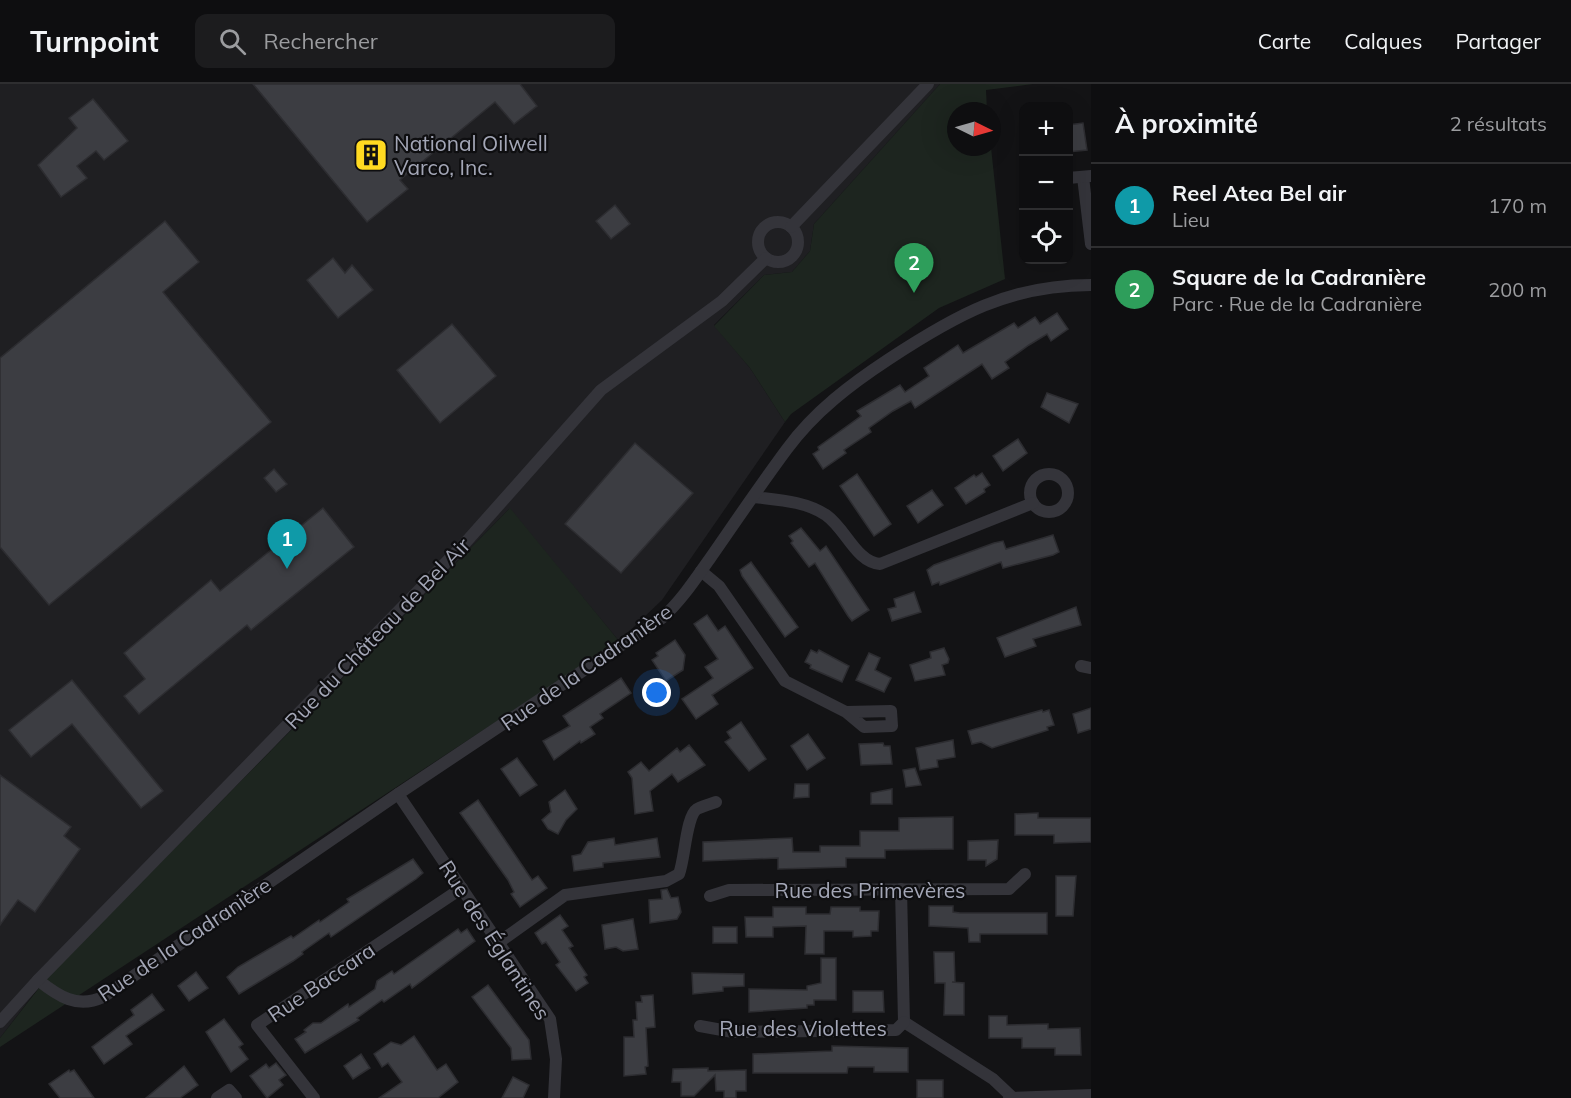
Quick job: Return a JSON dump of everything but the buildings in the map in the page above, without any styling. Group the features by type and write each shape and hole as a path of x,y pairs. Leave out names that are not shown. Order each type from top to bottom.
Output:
{"street":[{"path":"791,227 928,84"},
{"path":"1087,176 1091,244"},
{"path":"776,222 791,227 797,241 793,255 780,262 766,258 758,244 763,230 776,222"},
{"name":"Rue du Château de Bel Air","path":"0,1022 38,980 465,542 601,390 722,301 766,258"},
{"name":"Rue de la Cadranière","path":"38,980 64,998 85,1002 103,997 398,794 662,618 674,607 788,447 812,419 850,385 930,331 973,308 1006,296 1048,287 1091,285"},
{"path":"754,497 799,503 825,514 849,538 865,560 879,564 1033,503"},
{"path":"700,572 719,586 785,681 846,712"},
{"name":"Rue des Églantines","path":"398,794 550,1019 556,1059 554,1098"},
{"path":"498,943 565,895 666,881 679,874 685,860 690,818 696,809 716,802"},
{"name":"Rue des Primevères","path":"710,896 729,890 1009,889 1025,874"},
{"name":"Rue Baccara","path":"314,1098 257,1025 462,888"},
{"path":"901,889 904,1022 993,1079 1010,1097 1091,1095"},
{"name":"Rue des Violettes","path":"700,1026 733,1032 896,1030 904,1022"},
{"path":"217,1098 229,1090 236,1098"}],"shaded area":[{"path":"0,84 940,84 814,224 810,251 792,272 764,275 714,325 750,368 785,422 662,600 619,641 509,509 46,978 0,1038"},
{"path":"940,84 1033,84 986,90 987,102 947,102 947,156 992,156 1005,279 939,308 791,414 785,422 750,368 714,326 764,275 792,272 810,251 814,224"},
{"path":"510,508 619,641 0,1047 0,1038 46,979"}],"place":[{"name":"National Oilwell Varco, Inc.","path":"371,155"},
{"name":"Square de la Cadranière","path":"914,293"},
{"name":"Reel Atea Bel air","path":"287,569"}]}
